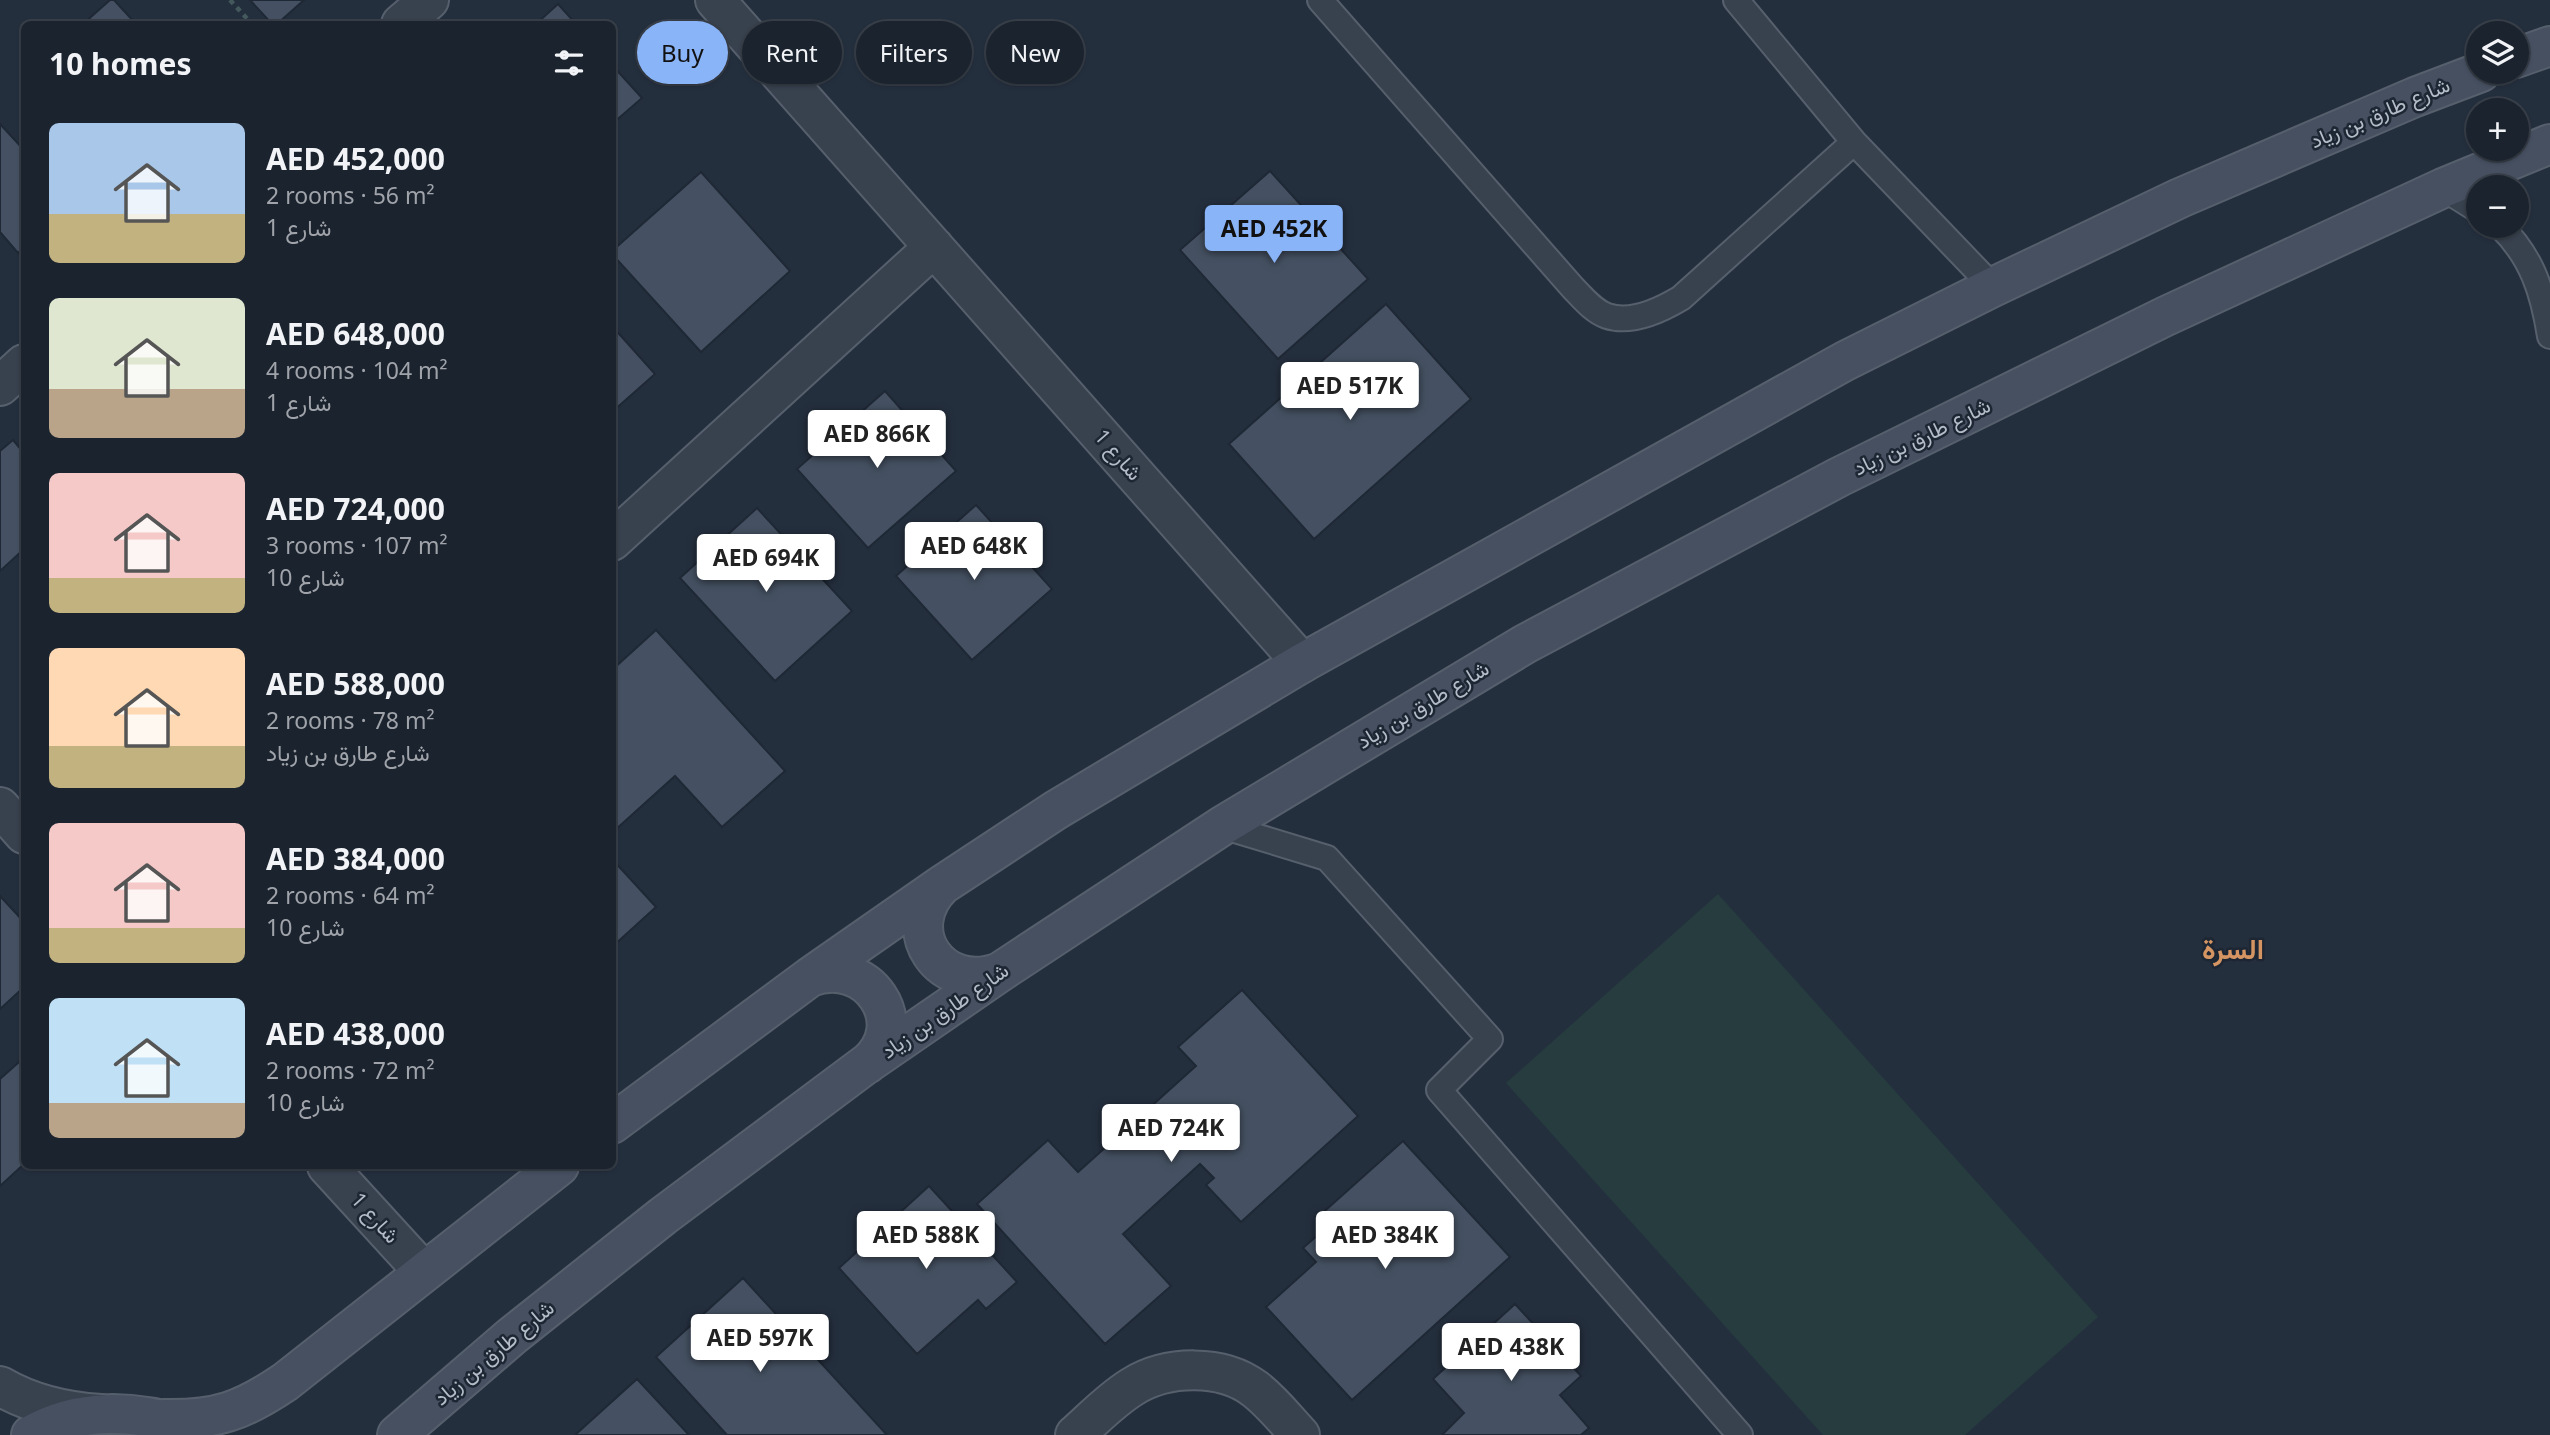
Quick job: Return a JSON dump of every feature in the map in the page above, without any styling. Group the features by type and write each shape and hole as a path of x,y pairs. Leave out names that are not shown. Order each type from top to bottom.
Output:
{"main road":[{"path":"2529,53 2550,46"},
{"name":"شارع طارق بن زياد","path":"616,1122 810,977 942,885 1056,810 1302,663 1845,361 2192,192 2414,97 2466,78"},
{"name":"شارع طارق بن زياد","path":"397,1435 512,1336 663,1216 865,1065 1000,972 1222,826 1525,644 1839,477 2166,316 2442,188 2550,144"},
{"path":"942,885 928,904 923,926 924,938 935,959 954,974 965,977 989,976 1000,972"},
{"path":"810,977 840,972 859,979 875,992 884,1010 886,1031 879,1051 865,1065"},
{"path":"31,1435 71,1419 103,1414 187,1419 218,1416 253,1404 285,1382 555,1169"},
{"path":"164,1419 205,1435"}],"street":[{"path":"404,21 429,0"},
{"name":"شارع 1","path":"715,0 1302,663"},
{"path":"616,537 933,247"},
{"path":"0,386 21,367"},
{"path":"0,807 21,831"},
{"name":"شارع 1","path":"330,1169 423,1271"},
{"path":"1075,1435 1115,1398 1136,1385 1157,1376 1212,1371 1235,1377 1254,1388 1300,1435"},
{"path":"0,1386 34,1403 81,1413 103,1414"}],"lane":[{"path":"1320,0 1573,288 1589,305 1608,316 1643,315 1664,309 1681,298 1854,142"},
{"path":"1736,0 1854,142 1993,287"},
{"path":"2442,188 2466,203"},
{"path":"2512,238 2537,278 2544,298 2550,336"},
{"path":"1222,826 1327,858 1490,1039 1439,1090 1740,1435"}],"path":[{"path":"230,0 249,21"}],"green space":[{"path":"1718,894 2098,1317 1965,1435 1823,1435 1506,1083"}],"building":[{"path":"110,0 114,0 133,21 86,21"},
{"path":"250,0 304,0 280,21 269,21"},
{"path":"558,4 573,21 539,21"},
{"path":"616,69 642,98 616,121"},
{"path":"0,124 21,147 21,250 18,253 0,232"},
{"path":"1270,171 1368,279 1278,359 1180,250"},
{"path":"701,172 790,271 701,352 616,258 616,247"},
{"path":"1386,304 1471,399 1314,539 1229,444"},
{"path":"616,330 655,374 616,408"},
{"path":"885,391 956,471 868,548 797,469"},
{"path":"13,440 21,449 21,552 0,571 0,451"},
{"path":"976,505 1052,589 972,660 896,576"},
{"path":"757,508 852,611 775,681 680,578"},
{"path":"656,630 785,771 722,827 675,776 616,829 616,666"},
{"path":"616,863 656,907 616,943"},
{"path":"0,896 21,919 21,990 0,1009"},
{"path":"1242,990 1358,1116 1241,1222 1206,1185 1214,1178 1200,1164 1123,1234 1171,1286 1105,1344 977,1204 1048,1140 1078,1172 1196,1066 1178,1047"},
{"path":"19,1062 21,1064 21,1167 0,1186 0,1079"},
{"path":"1403,1141 1510,1257 1352,1400 1266,1307 1316,1262 1303,1248 1327,1227 1318,1217"},
{"path":"929,1186 1017,1282 986,1309 978,1300 917,1354 839,1268"},
{"path":"743,1278 887,1435 727,1435 656,1357"},
{"path":"1515,1304 1581,1376 1560,1395 1589,1428 1581,1435 1442,1435 1464,1413 1433,1379"},
{"path":"637,1379 689,1435 575,1435"}],"district":[{"name":"السرة","path":"2233,949"}]}
